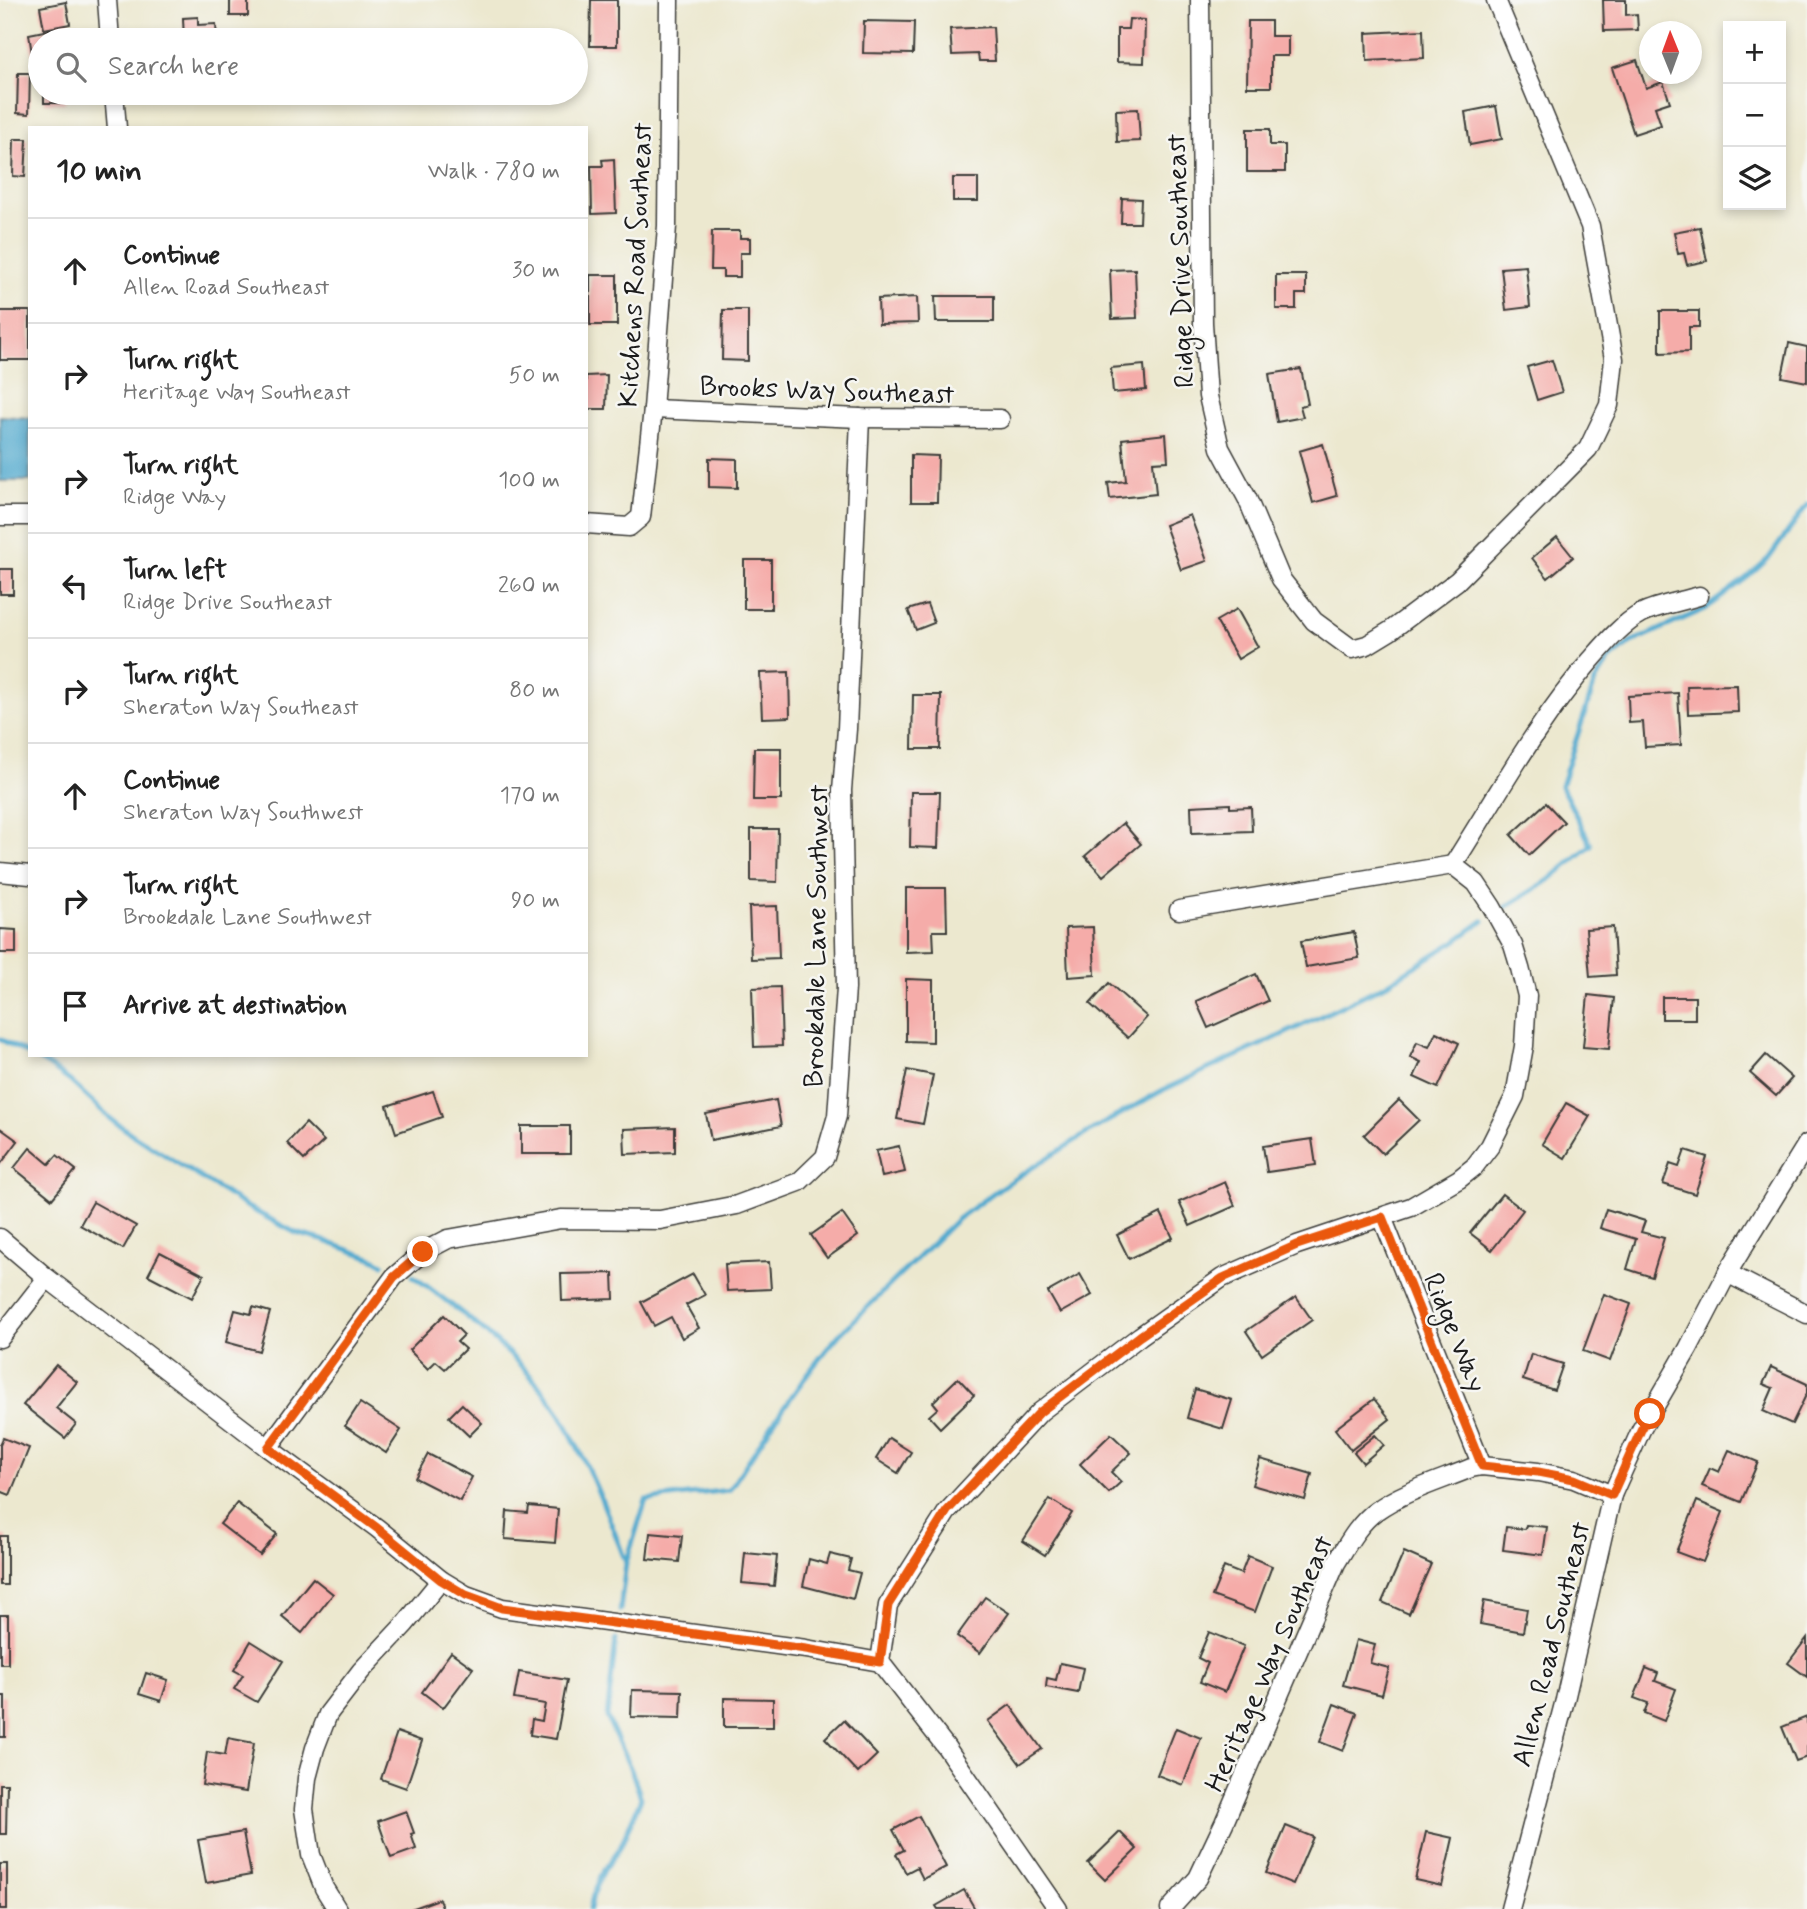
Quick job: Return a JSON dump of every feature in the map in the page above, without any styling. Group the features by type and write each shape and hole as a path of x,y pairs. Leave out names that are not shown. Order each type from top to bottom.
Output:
{"street":[{"path":"107,0 109,28"},
{"name":"Kitchens Road Southeast","path":"588,524 629,527 641,517 653,409 667,226 669,0"},
{"name":"Ridge Drive Southeast","path":"1200,0 1203,323 1208,396 1220,448 1247,498 1280,579 1314,621 1352,649 1367,645 1390,631 1457,581 1588,449 1609,405 1614,359 1590,226 1496,0"},
{"path":"115,105 117,126"},
{"name":"Brooks Way Southeast","path":"653,409 860,418 1000,419"},
{"name":"Brookdale Lane Southwest","path":"268,1448 394,1277 423,1252 448,1239 561,1219 660,1220 737,1205 799,1182 825,1157 838,1116 846,988 842,790 860,418"},
{"path":"0,516 28,516"},
{"path":"1454,865 1532,738 1571,683 1607,643 1643,612 1699,596"},
{"path":"880,1662 888,1605 947,1511 1040,1412 1140,1336 1223,1278 1297,1245 1411,1207 1460,1178 1474,1167 1494,1138 1515,1096 1524,1046 1527,996 1520,968 1513,945 1492,907 1476,883 1454,865 1179,909"},
{"path":"0,872 28,875"},
{"name":"Allen Road Southeast","path":"1510,1909 1565,1700 1612,1495 1641,1430 1688,1349 1727,1273 1807,1144"},
{"name":"Ridge Way","path":"1382,1217 1482,1466"},
{"path":"0,1238 47,1278 268,1448 377,1528 441,1580 466,1595 502,1608 806,1649 880,1662 946,1747 1058,1909"},
{"path":"1727,1273 1807,1314"},
{"path":"0,1338 47,1278"},
{"name":"Heritage Way Southeast","path":"1170,1909 1198,1878 1336,1563 1354,1534 1374,1512 1408,1494 1482,1466 1574,1479 1612,1495"},
{"path":"337,1909 324,1888 311,1855 304,1809 314,1748 328,1714 361,1671 441,1580"}],"water":[{"path":"0,416 28,418 28,481 0,481"}],"building":[{"path":"230,0 248,0 248,16 230,16"},
{"path":"591,0 617,0 617,46 590,46"},
{"path":"1603,0 1626,0 1626,15 1637,14 1638,30 1604,31"},
{"path":"66,2 70,24 44,28 40,7"},
{"path":"198,17 198,25 216,24 216,28 183,28 183,18"},
{"path":"1129,19 1145,20 1144,63 1117,62 1117,29 1128,29"},
{"path":"864,21 914,22 913,54 863,53"},
{"path":"1248,21 1271,21 1271,36 1288,36 1288,56 1271,56 1271,87 1247,87"},
{"path":"993,27 995,61 979,61 978,54 952,55 950,29"},
{"path":"1423,30 1424,58 1367,61 1366,33"},
{"path":"1637,60 1639,84 1645,84 1646,88 1664,84 1670,102 1655,107 1661,125 1634,134 1612,68"},
{"path":"18,73 28,73 29,114 17,113"},
{"path":"1496,106 1502,139 1470,145 1465,112"},
{"path":"1138,109 1140,141 1117,142 1116,110"},
{"path":"1247,129 1270,129 1270,145 1285,145 1285,172 1247,172"},
{"path":"14,139 27,139 25,177 13,176"},
{"path":"614,159 616,213 592,214 591,166 603,166 602,160"},
{"path":"953,178 978,178 978,201 953,201"},
{"path":"1122,198 1141,199 1140,223 1121,223"},
{"path":"1700,227 1707,261 1687,265 1684,253 1678,254 1674,232"},
{"path":"712,231 740,231 740,238 750,238 750,253 740,253 740,277 723,277 723,270 711,270"},
{"path":"1526,266 1530,307 1506,310 1501,268"},
{"path":"1135,269 1137,318 1112,319 1110,270"},
{"path":"590,275 617,275 617,325 590,325"},
{"path":"1276,275 1306,275 1306,294 1296,294 1296,309 1276,309"},
{"path":"935,296 994,296 994,322 936,322"},
{"path":"917,297 918,323 879,324 878,299"},
{"path":"723,310 748,310 748,361 722,360"},
{"path":"0,311 28,311 28,360 0,360"},
{"path":"1660,311 1699,311 1699,327 1689,327 1689,352 1660,353"},
{"path":"1789,343 1807,347 1807,382 1782,377"},
{"path":"1552,360 1562,392 1537,400 1527,367"},
{"path":"1144,365 1146,390 1113,393 1111,368"},
{"path":"1301,369 1308,404 1300,406 1303,417 1277,422 1269,374"},
{"path":"607,375 606,409 588,409 588,376"},
{"path":"1166,434 1168,461 1153,462 1156,494 1110,499 1108,483 1126,481 1122,439"},
{"path":"1323,444 1337,496 1313,503 1299,451"},
{"path":"911,455 938,456 937,502 911,502"},
{"path":"709,458 737,459 737,488 709,487"},
{"path":"1190,515 1207,561 1181,570 1165,525"},
{"path":"1557,537 1573,557 1548,578 1532,558"},
{"path":"744,560 771,560 771,609 744,609"},
{"path":"0,569 13,569 13,594 0,594"},
{"path":"927,604 934,623 916,630 908,610"},
{"path":"1237,609 1258,647 1238,659 1216,621"},
{"path":"789,672 790,717 762,718 760,673"},
{"path":"1737,685 1738,712 1688,714 1687,686"},
{"path":"1678,693 1681,745 1645,747 1643,722 1629,723 1628,696"},
{"path":"913,695 941,695 940,749 912,749"},
{"path":"754,748 781,748 781,800 753,800"},
{"path":"911,792 940,792 938,848 910,847"},
{"path":"1546,803 1564,822 1529,855 1511,835"},
{"path":"1230,804 1230,808 1251,807 1252,831 1192,833 1191,806"},
{"path":"1123,823 1141,844 1103,876 1085,856"},
{"path":"751,829 778,829 777,882 751,881"},
{"path":"906,888 946,888 947,931 933,931 934,951 906,952"},
{"path":"777,906 779,958 751,959 749,907"},
{"path":"1093,927 1095,975 1068,977 1066,928"},
{"path":"1613,927 1616,975 1590,977 1586,929"},
{"path":"0,929 16,930 16,953 0,953"},
{"path":"1354,932 1359,958 1306,967 1301,941"},
{"path":"1256,974 1268,1001 1208,1028 1196,1001"},
{"path":"906,979 933,980 933,1042 906,1041"},
{"path":"1109,983 1147,1017 1128,1038 1090,1004"},
{"path":"780,987 782,1046 754,1047 752,988"},
{"path":"1588,995 1614,998 1609,1049 1583,1047"},
{"path":"1662,997 1695,997 1695,1019 1662,1019"},
{"path":"1436,1032 1459,1043 1438,1088 1414,1077 1421,1062 1410,1057 1417,1042 1429,1047"},
{"path":"1766,1055 1792,1078 1776,1096 1750,1073"},
{"path":"907,1070 933,1075 923,1124 897,1119"},
{"path":"433,1091 442,1117 396,1133 387,1106"},
{"path":"776,1100 781,1126 711,1140 706,1114"},
{"path":"1399,1100 1419,1120 1383,1154 1364,1135"},
{"path":"1566,1103 1590,1116 1565,1158 1542,1144"},
{"path":"306,1123 324,1141 304,1160 287,1143"},
{"path":"521,1126 570,1126 570,1154 521,1154"},
{"path":"675,1127 675,1152 625,1154 624,1129"},
{"path":"0,1128 18,1141 0,1165"},
{"path":"1312,1139 1316,1165 1267,1172 1263,1146"},
{"path":"899,1146 905,1172 882,1177 876,1151"},
{"path":"30,1148 49,1164 57,1155 76,1170 52,1199 14,1168"},
{"path":"1685,1150 1707,1157 1695,1194 1663,1184 1670,1164 1679,1167"},
{"path":"1225,1182 1235,1206 1190,1226 1179,1202"},
{"path":"1502,1194 1523,1210 1492,1250 1470,1233"},
{"path":"93,1202 136,1226 123,1249 80,1225"},
{"path":"1606,1209 1645,1221 1641,1232 1664,1238 1652,1277 1627,1269 1636,1239 1600,1228"},
{"path":"842,1213 858,1236 827,1258 811,1235"},
{"path":"1161,1213 1173,1238 1129,1259 1117,1235"},
{"path":"160,1252 204,1275 192,1298 148,1275"},
{"path":"769,1262 771,1289 727,1291 725,1264"},
{"path":"613,1273 614,1299 562,1301 561,1274"},
{"path":"693,1274 705,1295 686,1305 699,1328 682,1338 671,1317 654,1326 641,1302"},
{"path":"1080,1274 1092,1295 1060,1313 1048,1292"},
{"path":"1604,1294 1631,1304 1610,1361 1583,1351"},
{"path":"1296,1297 1312,1320 1262,1355 1246,1331"},
{"path":"253,1307 270,1312 259,1351 226,1342 235,1310 251,1314"},
{"path":"444,1315 464,1335 457,1342 465,1349 445,1369 436,1361 428,1369 409,1350"},
{"path":"1531,1354 1563,1364 1554,1390 1523,1380"},
{"path":"56,1365 77,1382 56,1408 76,1424 65,1438 23,1405"},
{"path":"1771,1367 1807,1384 1807,1393 1792,1424 1763,1411 1773,1388 1763,1384"},
{"path":"958,1378 974,1395 940,1428 929,1416 938,1408 933,1402"},
{"path":"1195,1389 1232,1400 1223,1429 1187,1418"},
{"path":"1374,1399 1390,1419 1351,1450 1335,1429"},
{"path":"360,1403 401,1430 386,1453 345,1426"},
{"path":"462,1404 482,1423 469,1436 449,1417"},
{"path":"1111,1434 1131,1453 1111,1472 1121,1482 1109,1493 1080,1464"},
{"path":"1375,1435 1384,1445 1363,1463 1354,1452"},
{"path":"3,1438 29,1448 10,1495 0,1491 0,1445"},
{"path":"889,1438 911,1452 898,1473 876,1459"},
{"path":"1729,1450 1758,1462 1741,1502 1702,1486 1710,1468 1719,1472"},
{"path":"428,1454 472,1477 460,1501 415,1478"},
{"path":"1260,1459 1312,1474 1305,1500 1252,1485"},
{"path":"1050,1499 1072,1513 1045,1555 1023,1541"},
{"path":"1697,1501 1723,1512 1703,1562 1676,1552"},
{"path":"237,1503 277,1534 260,1555 220,1524"},
{"path":"529,1506 558,1509 555,1543 505,1539 507,1511 528,1513"},
{"path":"1526,1525 1547,1527 1543,1555 1503,1550 1506,1527 1525,1529"},
{"path":"650,1533 682,1536 679,1562 647,1559"},
{"path":"0,1536 7,1536 7,1585 0,1585"},
{"path":"1404,1552 1431,1564 1409,1614 1382,1602"},
{"path":"745,1553 777,1556 774,1586 742,1583"},
{"path":"830,1554 851,1559 848,1570 860,1573 853,1599 803,1586 809,1559 827,1564"},
{"path":"1248,1556 1272,1566 1255,1612 1212,1596 1224,1567 1241,1574"},
{"path":"313,1578 333,1594 302,1633 282,1616"},
{"path":"985,1597 1009,1613 980,1653 957,1636"},
{"path":"1484,1601 1527,1609 1523,1632 1480,1624"},
{"path":"0,1615 8,1615 8,1664 0,1664"},
{"path":"1209,1632 1244,1646 1225,1692 1200,1682 1208,1663 1198,1658"},
{"path":"1807,1638 1807,1677 1788,1663"},
{"path":"1356,1640 1375,1645 1370,1663 1389,1668 1382,1695 1343,1685"},
{"path":"251,1641 283,1661 257,1702 234,1689 243,1675 234,1670"},
{"path":"451,1652 473,1668 443,1708 422,1692"},
{"path":"1060,1663 1083,1668 1078,1693 1046,1687 1047,1678 1056,1680"},
{"path":"1646,1668 1658,1673 1655,1681 1676,1689 1664,1721 1644,1713 1648,1703 1634,1698"},
{"path":"519,1672 567,1680 556,1739 530,1735 532,1719 542,1721 545,1704 514,1699"},
{"path":"146,1673 168,1680 161,1701 139,1694"},
{"path":"632,1690 682,1691 681,1718 631,1717"},
{"path":"0,1696 5,1696 5,1737 0,1737"},
{"path":"724,1698 773,1699 773,1727 724,1727"},
{"path":"1334,1704 1357,1713 1343,1751 1320,1742"},
{"path":"1010,1705 1042,1749 1020,1764 988,1721"},
{"path":"1807,1717 1807,1757 1796,1761 1782,1727"},
{"path":"844,1720 877,1755 858,1773 825,1738"},
{"path":"1176,1728 1201,1738 1183,1785 1157,1775"},
{"path":"397,1732 422,1741 406,1788 381,1779"},
{"path":"228,1738 254,1743 246,1792 202,1785 207,1752 225,1755"},
{"path":"0,1784 7,1784 6,1834 0,1834"},
{"path":"406,1811 414,1833 411,1834 416,1849 391,1858 378,1821"},
{"path":"919,1816 946,1867 923,1879 917,1867 906,1873 896,1854 904,1850 893,1830"},
{"path":"1286,1826 1313,1837 1293,1884 1266,1873"},
{"path":"243,1832 251,1875 206,1883 198,1840"},
{"path":"1120,1832 1137,1849 1105,1880 1088,1863"},
{"path":"1426,1832 1453,1838 1442,1886 1415,1880"},
{"path":"0,1864 7,1864 7,1909 0,1909"},
{"path":"964,1890 975,1909 938,1909 936,1906"},
{"path":"439,1899 443,1909 411,1909"}],"waterway":[{"path":"1504,908 1549,880 1591,845 1561,786 1595,682 1609,660 1630,643 1705,609 1749,576 1769,558 1807,505"},
{"path":"620,1610 626,1563 646,1500 729,1490 795,1391 839,1335 956,1220 1000,1188 1092,1130 1163,1090 1385,985 1483,921"},
{"path":"0,1039 28,1054"},
{"path":"34,1057 70,1081 111,1119 133,1135 249,1208 296,1233 322,1240 383,1264"},
{"path":"413,1276 491,1338 544,1391 563,1419 583,1459 626,1563"},
{"path":"590,1909 604,1870 620,1848 641,1798 607,1717 616,1639"}],"route":[{"path":"423,1252 394,1277 268,1448 377,1528 441,1580 466,1595 502,1608 806,1649 880,1662 888,1605 947,1511 1040,1412 1140,1336 1223,1278 1297,1245 1382,1217 1482,1466 1574,1479 1612,1495 1650,1414"}]}
